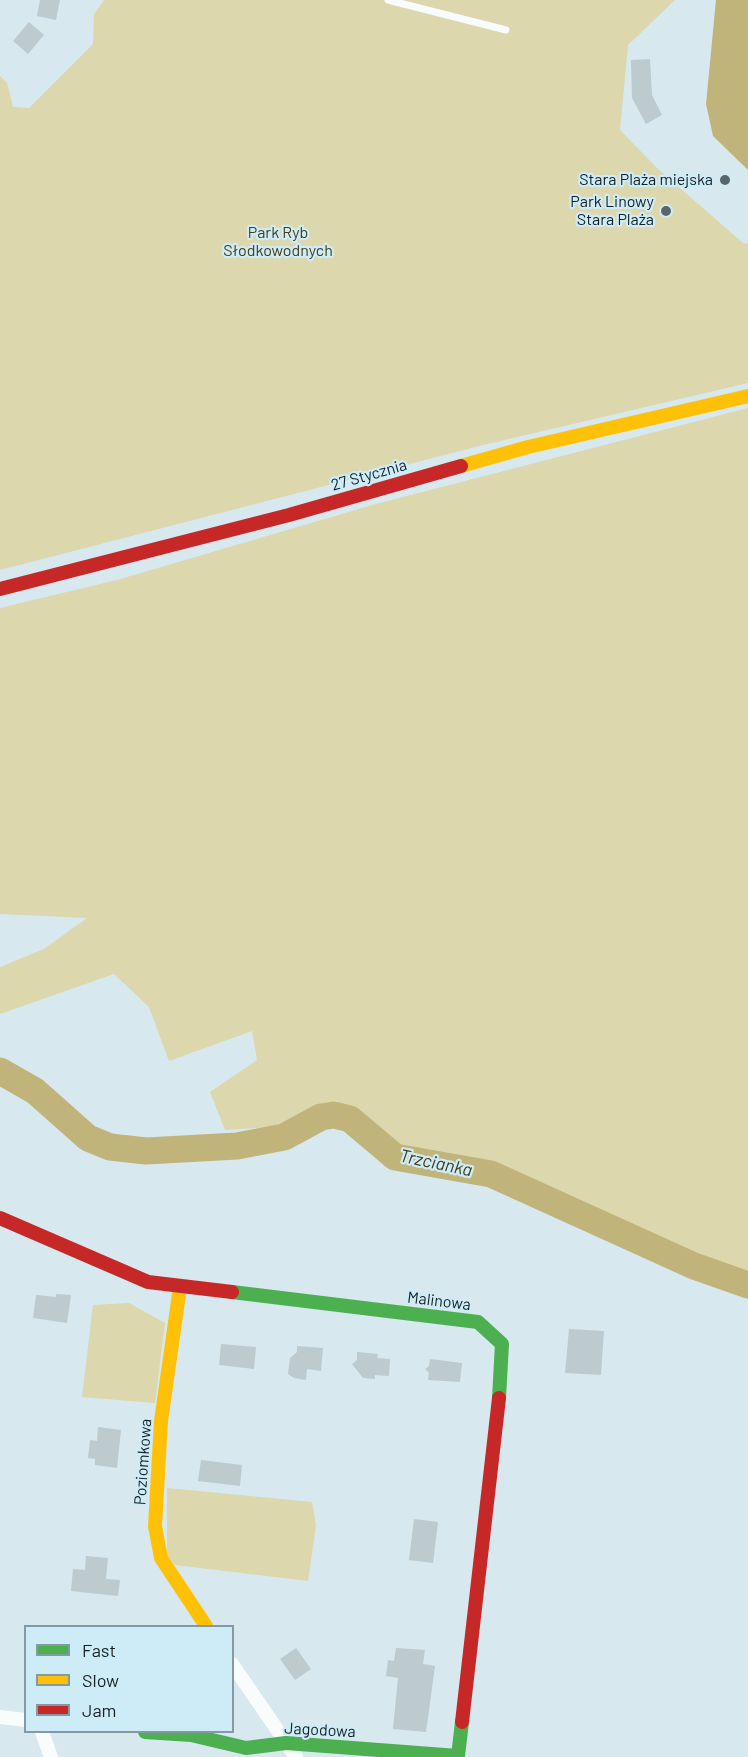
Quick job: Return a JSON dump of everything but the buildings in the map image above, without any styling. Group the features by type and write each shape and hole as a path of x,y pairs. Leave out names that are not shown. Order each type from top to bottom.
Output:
{"street":[{"name":"27 Stycznia","path":"0,589 289,515 528,447 748,396"},
{"name":"Malinowa","path":"0,1218 148,1282 478,1322 502,1344 501,1381 458,1756"},
{"name":"Poziomkowa","path":"180,1287 161,1421 155,1526 161,1558 205,1625"},
{"path":"234,1667 296,1757"},
{"path":"0,1718 24,1720"},
{"path":"43,1733 51,1757"},
{"name":"Jagodowa","path":"175,1733 190,1734 246,1748 286,1743 458,1756"}],"lane":[{"path":"388,0 506,30"}],"green space":[{"name":"Park Ryb Słodkowodnych","path":"104,0 675,0 628,45 620,130 658,169 743,243 748,244 748,383 483,445 0,570 0,76 7,83 13,107 29,108 93,44 94,14"},
{"path":"748,408 748,1273 659,1241 486,1161 397,1149 357,1112 336,1101 271,1127 225,1130 210,1092 257,1060 252,1031 169,1061 149,1007 114,974 0,1014 0,967 44,949 87,918 0,914 0,608 117,580 376,504"},
{"path":"129,1303 165,1323 155,1403 82,1397 93,1305"},
{"path":"167,1488 312,1502 316,1525 308,1581 175,1565 167,1555"}],"shaded area":[{"path":"716,0 748,0 748,170 713,136 706,104"}],"waterway":[{"name":"Trzcianka","path":"0,1071 35,1091 88,1138 110,1147 146,1151 237,1146 284,1137 321,1117 334,1115 350,1119 395,1157 491,1174 694,1266 748,1285"}],"traffic: fast":[{"path":"232,1292 478,1322 502,1344 499,1398"},
{"path":"160,1733 191,1735 246,1748 286,1743 458,1756 462,1722"}],"traffic: slow":[{"path":"461,466 528,447 748,396"},
{"path":"180,1287 161,1421 155,1526 161,1558 205,1625"}],"traffic: jam":[{"path":"0,589 289,515 461,466"},
{"path":"0,1218 148,1282 232,1292"},
{"path":"462,1722 499,1398"}],"place":[{"name":"Stara Plaża miejska","path":"725,180"},
{"name":"Park Linowy Stara Plaża","path":"666,211"}]}
